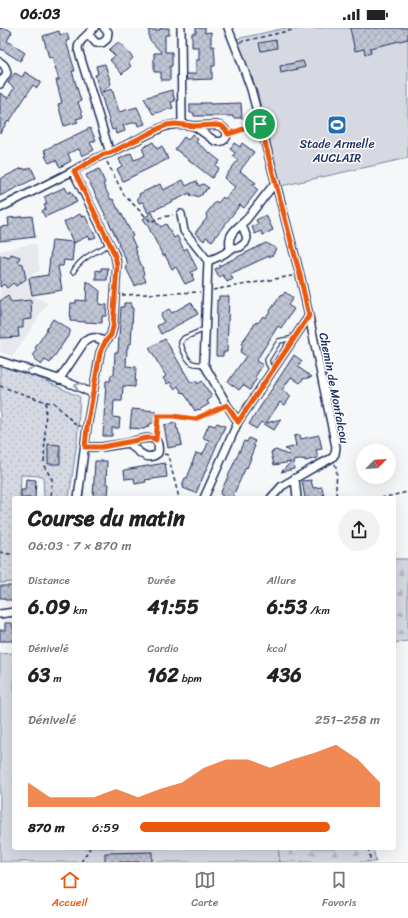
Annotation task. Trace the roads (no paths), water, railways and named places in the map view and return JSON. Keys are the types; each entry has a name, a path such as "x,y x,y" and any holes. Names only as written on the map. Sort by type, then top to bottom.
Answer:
{"street":[{"path":"94,28 80,42 78,50 107,154"},
{"path":"88,34 96,42 102,43 107,39 108,32 104,28"},
{"path":"181,28 182,124"},
{"name":"Chemin de Monfalcou","path":"228,28 251,89 300,275 336,447 335,454 332,458 295,478"},
{"path":"0,62 4,64 7,73 0,84"},
{"path":"0,208 167,125 216,125 222,126 228,134 222,141 215,142 194,126"},
{"path":"74,171 110,244 117,265 113,327 111,335 105,342 100,353 87,427 78,496"},
{"path":"230,249 231,236 237,228 242,225 276,183"},
{"path":"181,214 184,231 208,261 204,364 238,422"},
{"path":"208,261 228,252 230,249 245,244 246,234 242,225"},
{"path":"205,496 238,422 309,316"},
{"path":"59,380 85,341 97,337 105,342"},
{"path":"0,361 59,380 94,394"},
{"path":"85,447 102,447 147,438 152,438 159,444 158,453 151,457 145,456 128,442"},
{"path":"273,496 282,486 295,478 297,496"},
{"path":"0,614 12,612"}],"lane":[{"path":"73,272 83,259 110,244"},
{"path":"204,364 192,363 188,360 181,347 181,342 184,338 205,329"},
{"path":"272,371 267,360 279,341 289,339 293,340"}],"place":[{"name":"Stade Armelle AUCLAIR","path":"337,125"}]}
